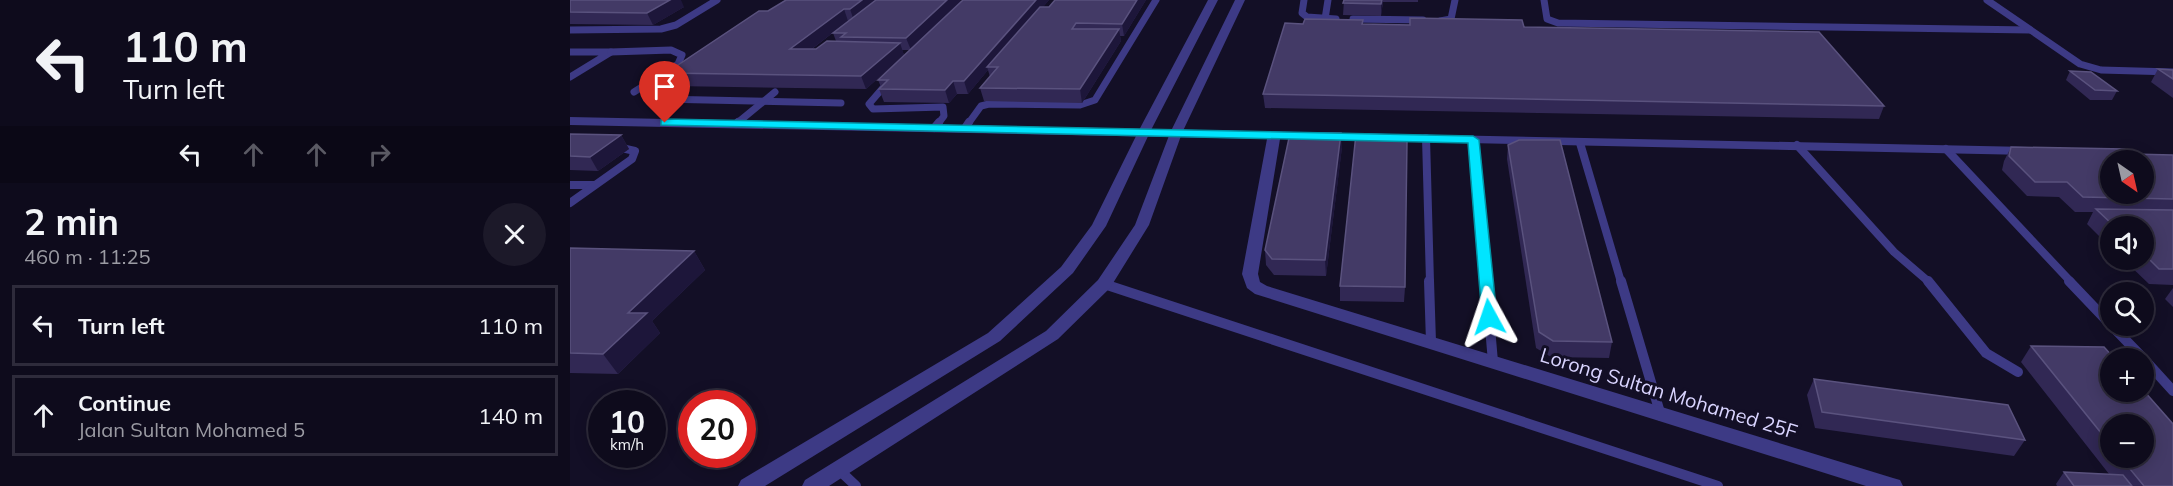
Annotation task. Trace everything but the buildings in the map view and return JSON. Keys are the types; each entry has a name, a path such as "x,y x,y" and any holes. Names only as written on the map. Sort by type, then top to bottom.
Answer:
{"street":[{"path":"748,486 994,338 1073,261 1099,225 1144,132 1213,0"},
{"path":"812,486 1052,335 1104,284 1142,225 1176,133 1240,0"},
{"path":"570,121 1580,143 1797,145 2042,152"},
{"name":"Lorong Sultan Mohamed 25F","path":"1274,136 1250,274 1253,284 1261,290 1661,416 1893,486"}],"lane":[{"path":"570,30 661,28 676,25 717,0"},
{"path":"965,128 981,106 989,104 1080,105 1095,100 1156,0"},
{"path":"1304,0 1304,15 1325,19 1448,21 1451,19 1455,0"},
{"path":"1325,19 1328,0"},
{"path":"1544,0 1547,19 1557,23 2030,30"},
{"path":"1987,0 2069,58 2091,68 2173,72"},
{"path":"570,52 671,50 682,55 678,64 634,92"},
{"path":"570,77 611,52"},
{"path":"897,73 872,97 869,104 873,109 943,107 944,116 934,128"},
{"path":"736,124 775,92"},
{"path":"660,99 841,103"},
{"path":"1426,138 1431,342"},
{"path":"1473,140 1493,362"},
{"path":"1580,143 1661,416"},
{"path":"1797,145 1894,252 1926,278 1986,353 2018,372"},
{"path":"570,203 632,159 635,154 628,148 611,147"},
{"path":"1946,149 2100,313"},
{"path":"570,186 594,185"},
{"path":"1104,284 1718,486"},
{"path":"2121,336 2133,348"},
{"path":"2154,371 2173,391"},
{"path":"838,470 856,486"}],"route":[{"path":"665,123 1473,140 1489,317"}]}
